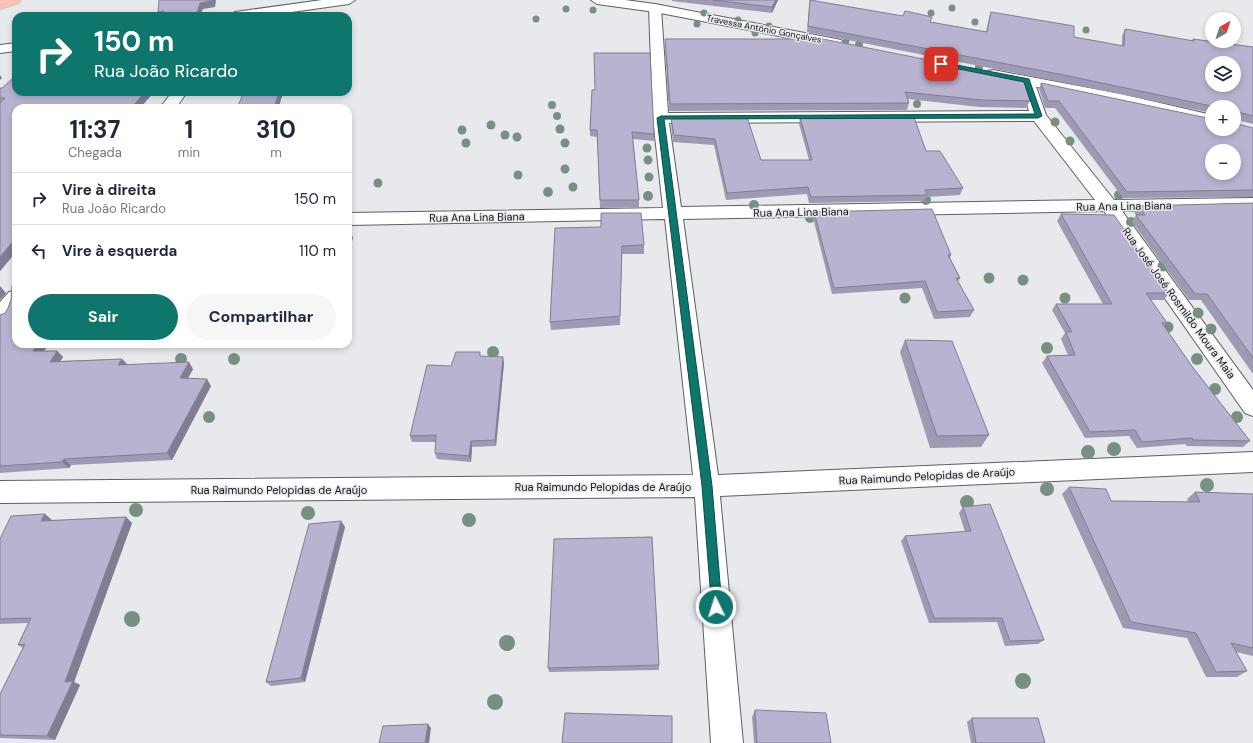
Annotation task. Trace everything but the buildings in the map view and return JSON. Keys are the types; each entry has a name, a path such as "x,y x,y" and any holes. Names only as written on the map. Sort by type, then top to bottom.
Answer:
{"highway":[{"path":"0,5 15,0"}],"street":[{"path":"265,12 349,0"},
{"name":"Travessa Antônio Gonçalves","path":"597,0 655,8 846,45"},
{"path":"655,8 661,118 707,486 727,743"},
{"path":"0,49 12,48"},
{"path":"981,72 1205,119"},
{"name":"Rua José José Rosmildo Moura Maia","path":"1027,81 1038,116 1109,206 1253,407"},
{"path":"661,118 1038,116"},
{"name":"Rua Ana Lina Biana","path":"352,219 1253,203"},
{"path":"0,316 12,302"},
{"name":"Rua Raimundo Pelopidas de Araújo","path":"0,492 707,486 1253,462"}],"route":[{"path":"716,607 707,486 661,118 1038,116 1027,81 941,64"}]}
